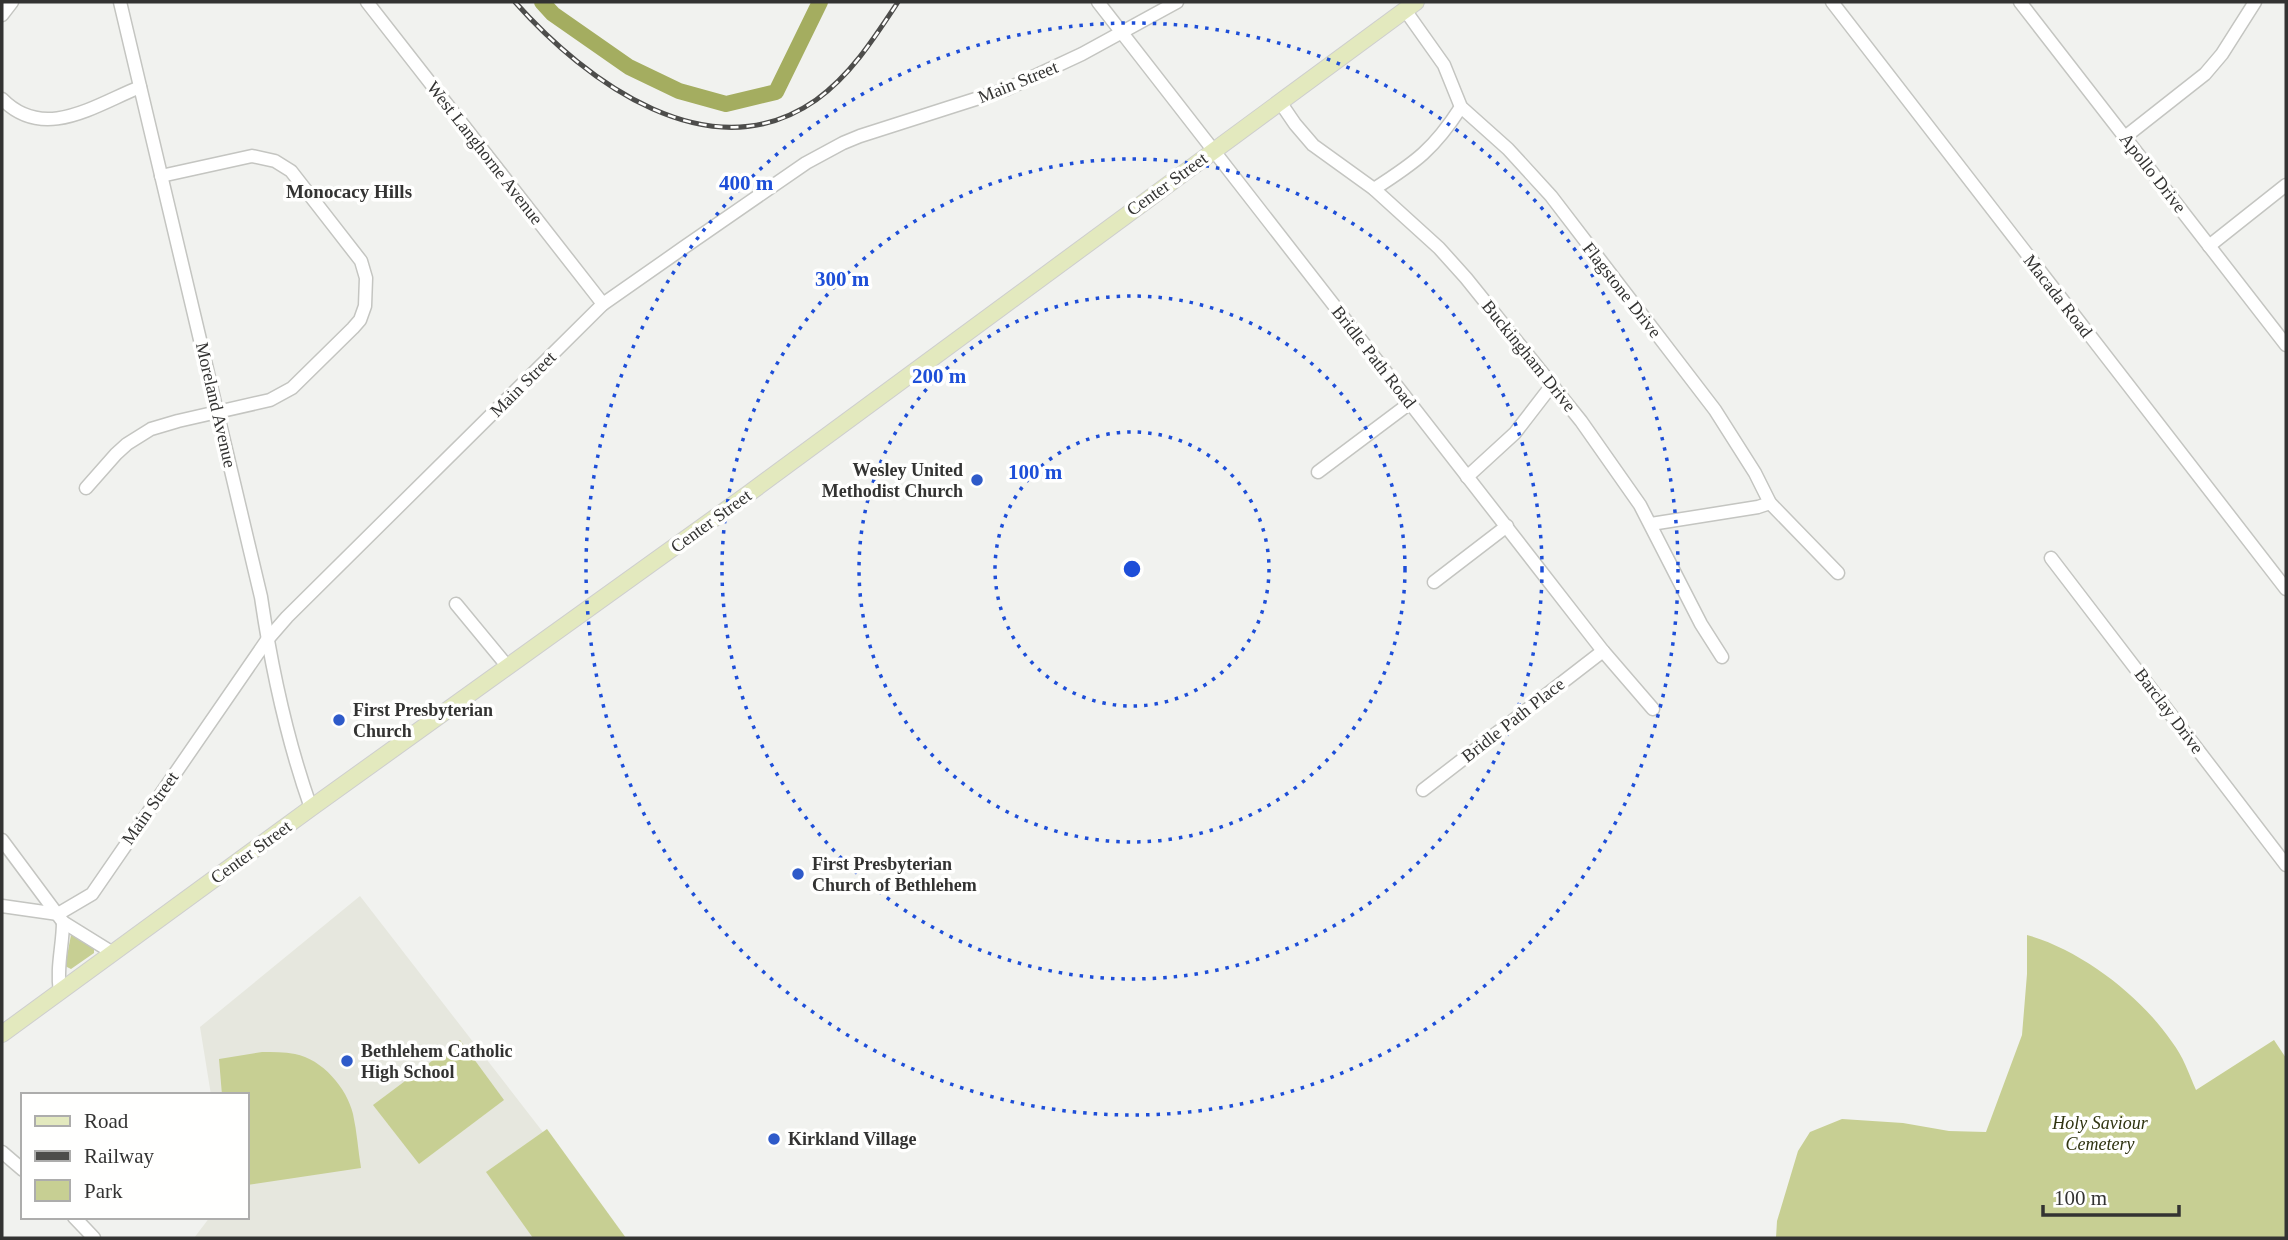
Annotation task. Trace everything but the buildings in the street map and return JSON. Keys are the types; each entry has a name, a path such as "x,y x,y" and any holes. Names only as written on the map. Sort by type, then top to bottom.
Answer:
{"main road":[{"name":"Center Street","path":"2,1034 748,494 1410,6"}],"street":[{"path":"2,15 12,2"},
{"name":"Moreland Avenue","path":"120,2 261,597 267,640 301,780 311,808"},
{"name":"West Langhorne Avenue","path":"368,2 603,304"},
{"name":"Bridle Path Road","path":"1098,2 1603,651 1653,709"},
{"name":"Main Street","path":"61,918 92,894 267,640 300,601 603,304 807,163 843,143 1007,89 1123,33 1177,2"},
{"name":"Macada Road","path":"1832,2 2286,589"},
{"name":"Apollo Drive","path":"2020,2 2286,345"},
{"path":"2125,137 2205,75 2222,54 2255,2"},
{"name":"Flagstone Drive","path":"1410,6 1444,65 1461,107 1508,149 1551,196 1714,410 1755,473 1770,503 1838,573"},
{"path":"2,99 12,108 30,117 61,119 140,87"},
{"name":"Buckingham Drive","path":"1280,102 1313,145 1374,189 1419,228 1466,278 1552,385 1631,491 1651,524 1701,624 1722,657"},
{"path":"1374,189 1432,148 1461,107"},
{"path":"86,488 116,454 151,429 270,400 300,381 360,320 365,306 366,278 361,261 290,170 275,161 252,156 161,176"},
{"path":"2208,246 2286,185"},
{"path":"1467,477 1515,433 1552,385"},
{"path":"1318,472 1410,403"},
{"path":"1651,524 1758,508 1770,503"},
{"path":"1434,582 1507,526"},
{"name":"Barclay Drive","path":"2051,558 2282,850 2286,865"},
{"path":"456,604 508,667"},
{"name":"Bridle Path Place","path":"1423,790 1603,651"},
{"path":"2,840 61,918 113,953"},
{"path":"2,906 61,918"},
{"path":"60,992 58,976 64,939 61,918"},
{"path":"2,1152 21,1168"},
{"path":"76,1219 94,1238"}],"shaded area":[{"name":"Bethlehem Catholic High School","path":"360,896 625,1238 194,1238 208,1219 248,1219 248,1093 211,1093 200,1027"}],"green space":[{"path":"71,935 91,945 94,953 71,969 65,966"},
{"name":"Holy Saviour Cemetery","path":"2027,935 2068,951 2108,976 2126,991 2176,1047 2196,1090 2274,1040 2286,1058 2286,1238 1776,1238 1777,1221 1798,1151 1810,1132 1842,1119 1903,1123 1949,1131 1986,1132 2022,1035"},
{"path":"460,1040 504,1100 419,1164 373,1105"},
{"path":"262,1052 287,1053 305,1057 324,1068 339,1085 350,1104 361,1168 248,1185 248,1093 222,1093 219,1059"},
{"path":"547,1129 626,1238 533,1238 486,1172"}],"waterway":[{"path":"542,2 553,14 629,67 679,91 726,104 776,92 820,2"}],"railway":[{"path":"515,2 577,61 613,88 652,109 693,123 734,127 776,120 816,100 851,67 898,2"}],"place":[{"name":"Wesley United Methodist Church","path":"977,480"},
{"name":"First Presbyterian Church","path":"339,720"},
{"name":"First Presbyterian Church of Bethlehem","path":"798,874"},
{"name":"Bethlehem Catholic High School","path":"347,1061"},
{"name":"Kirkland Village","path":"774,1139"}],"district":[{"name":"Monocacy Hills","path":"349,191"}]}
